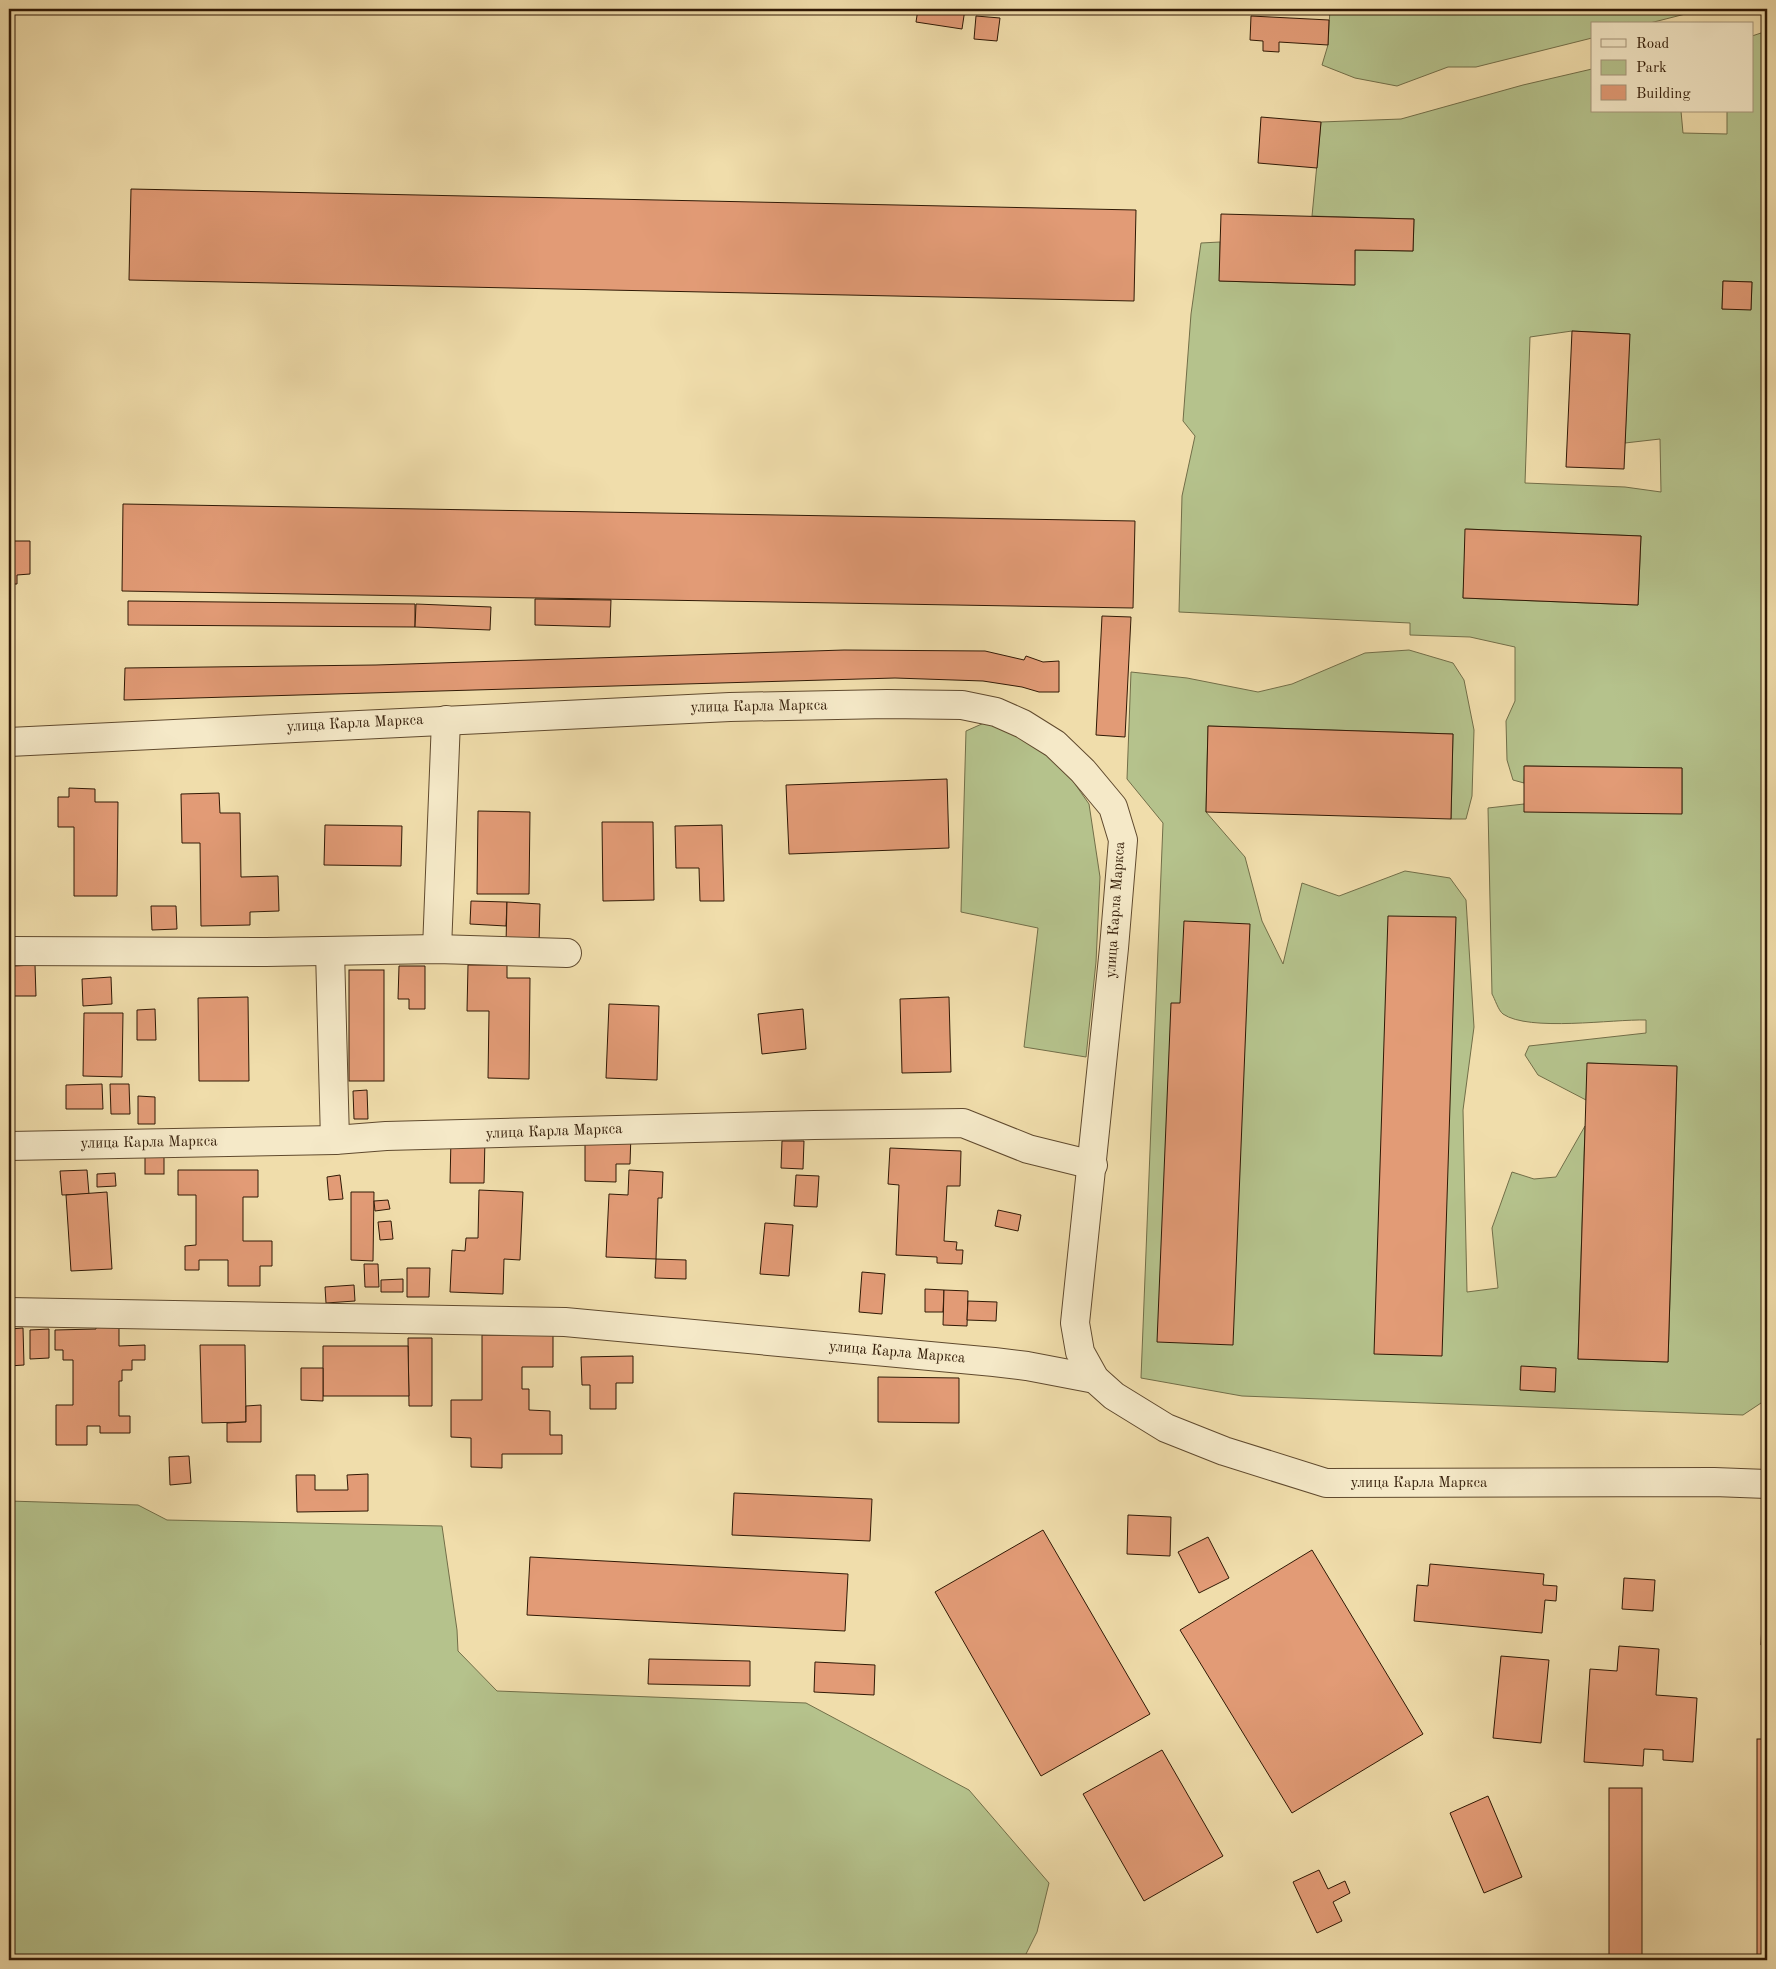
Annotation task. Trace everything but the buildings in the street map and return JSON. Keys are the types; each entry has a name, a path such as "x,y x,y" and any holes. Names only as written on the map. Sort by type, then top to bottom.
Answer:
{"street":[{"name":"улица Карла Маркса","path":"9,742 730,707 887,704 962,705 996,712 1023,724 1055,744 1083,771 1113,807 1123,840 1093,1165 1075,1323 1080,1352 1095,1379 1114,1396 1166,1428 1224,1451 1326,1483 1714,1482 1767,1484"},
{"path":"437,949 446,720"},
{"path":"9,951 437,949 566,953"},
{"path":"330,951 336,1140"},
{"name":"улица Карла Маркса","path":"9,1146 336,1140 386,1136 804,1125 962,1123 1028,1149 1093,1165"},
{"name":"улица Карла Маркса","path":"9,1312 565,1322 994,1362 1027,1366 1095,1379"}],"green space":[{"path":"1330,9 1705,9 1654,22 1591,22 1591,38 1476,67 1448,67 1397,86 1355,78 1322,65 1328,45"},
{"path":"1767,31 1767,1399 1743,1415 1242,1396 1141,1378 1163,823 1127,779 1131,672 1187,678 1258,692 1292,684 1365,653 1409,650 1453,663 1464,680 1474,730 1472,796 1466,819 1451,819 1453,734 1208,726 1206,812 1245,857 1262,921 1283,964 1302,883 1339,896 1405,871 1450,878 1466,900 1474,1027 1463,1110 1467,1292 1498,1288 1492,1228 1512,1172 1534,1179 1556,1177 1585,1126 1578,1359 1668,1362 1677,1067 1588,1063 1586,1100 1538,1075 1525,1055 1529,1046 1646,1033 1646,1020 1551,1024 1515,1019 1501,1012 1492,994 1488,808 1524,804 1682,813 1682,768 1525,766 1524,783 1513,780 1507,760 1506,721 1515,701 1515,647 1470,637 1410,635 1410,623 1179,612 1182,496 1195,436 1183,421 1191,314 1201,243 1220,242 1220,281 1354,285 1355,250 1413,251 1414,219 1312,216 1321,122 1401,119 1523,85 1591,69 1591,112 1681,112 1683,133 1727,134 1727,112 1754,112 1754,35","holes":["1723,281 1752,282 1751,309 1722,309","1572,331 1629,334 1625,443 1660,439 1661,492 1625,487 1525,483 1530,337","1466,529 1641,536 1638,605 1463,598"]},
{"path":"984,723 1016,733 1059,761 1089,804 1100,877 1096,962 1086,1057 1024,1047 1038,928 961,912 966,731"},
{"path":"9,1501 138,1505 167,1520 442,1526 457,1630 458,1651 497,1691 806,1703 969,1790 1049,1883 1037,1932 1023,1960 9,1960"}]}
